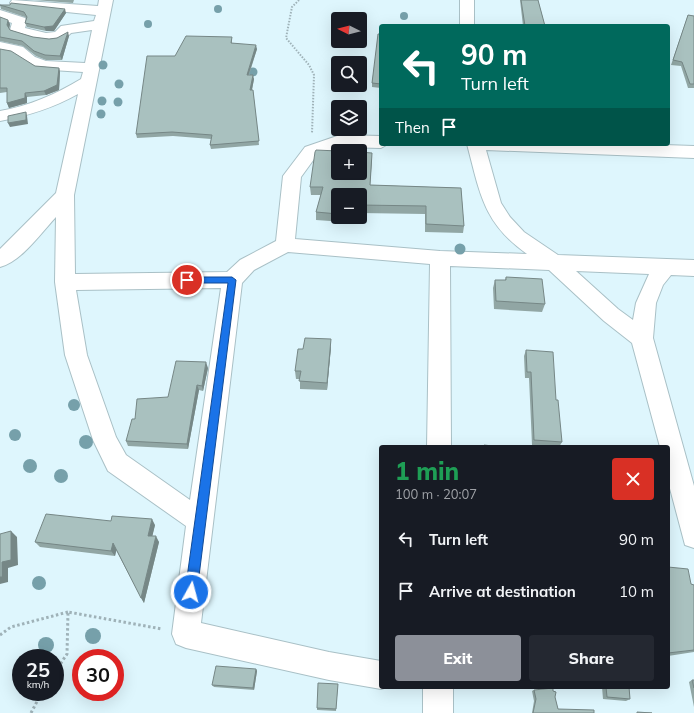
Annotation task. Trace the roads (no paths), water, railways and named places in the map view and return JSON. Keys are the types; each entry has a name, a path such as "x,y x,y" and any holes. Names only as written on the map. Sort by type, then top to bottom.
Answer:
{"street":[{"path":"467,0 467,24"},
{"path":"17,3 103,12"},
{"path":"0,14 20,20 18,30 46,38 60,36 66,29 103,12"},
{"path":"103,12 65,195 65,282 76,355 105,440 117,463 200,522"},
{"path":"0,47 18,50 30,60 43,66 90,75"},
{"path":"0,116 17,114 50,101 90,75"},
{"path":"285,245 292,176 311,151 340,141 379,142"},
{"path":"477,146 492,203 503,222 517,237 552,261 612,315 642,338"},
{"path":"536,146 694,152"},
{"path":"0,260 16,247 65,195"},
{"path":"379,675 330,666 186,634 232,280 247,265 285,245 440,258 552,261 694,268"},
{"path":"439,445 440,258"},
{"path":"665,266 654,283 646,303 642,338 664,416 694,536"},
{"path":"65,282 232,280"},
{"path":"438,689 438,713"}]}
